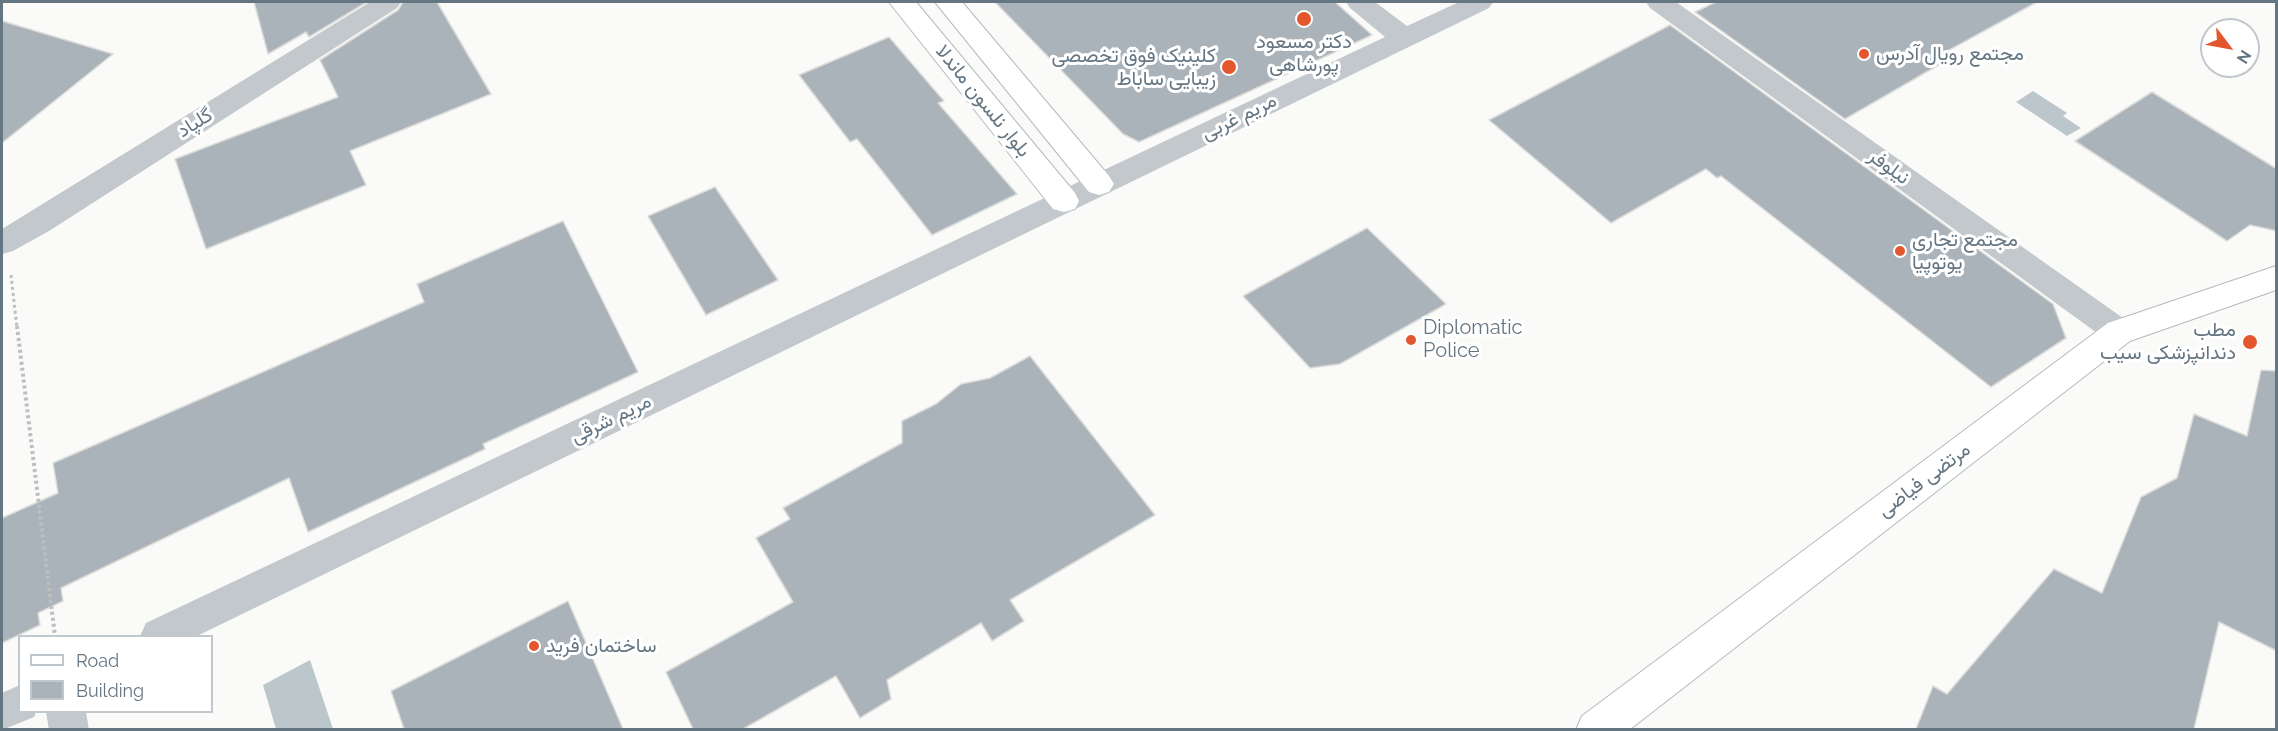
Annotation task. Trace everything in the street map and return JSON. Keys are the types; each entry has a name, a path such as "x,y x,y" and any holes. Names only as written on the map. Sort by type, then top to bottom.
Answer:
{"main road":[{"name":"بلوار نلسون ماندلا","path":"902,2 1064,201"},
{"name":"بلوار نلسون ماندلا","path":"948,2 1099,184"},
{"name":"مرتضی فیاضی","path":"1596,729 2119,332 2277,278"}],"street":[{"name":"گلپاد","path":"4,242 388,2"},
{"path":"1359,2 1404,38"},
{"name":"مریم غربی","path":"1064,201 1480,2"},
{"name":"نیلوفر","path":"1659,2 2119,332"},
{"name":"مریم شرقی","path":"161,635 1064,201"},
{"path":"2,712 18,705"},
{"path":"66,713 69,729"}],"path":[{"path":"4,242 55,635"}],"shaded area":[{"path":"2033,91 2067,113 2063,116 2081,128 2067,136 2016,102"},
{"path":"310,660 333,729 276,729 263,685"}],"building":[{"path":"254,2 367,2 309,37 306,32 268,54"},
{"path":"403,2 437,2 491,94 350,151 366,185 206,249 175,159 338,97 320,60 398,10"},
{"path":"995,2 1335,2 1372,35 1139,142 1123,134"},
{"name":"مجتمع رویال آدرس","path":"1716,2 2037,2 1942,54 1949,59 1845,119 1695,12"},
{"path":"2,21 113,54 2,143"},
{"path":"1670,25 2053,304 2066,338 1991,387 1721,176 1717,178 1706,169 1611,223 1489,120"},
{"path":"889,37 944,101 938,103 1017,194 932,235 857,139 850,142 799,75"},
{"path":"2152,92 2277,169 2277,231 2250,225 2227,241 2075,141"},
{"path":"715,187 778,280 706,315 648,216"},
{"path":"563,221 638,372 483,444 485,449 308,532 289,478 61,588 63,601 38,613 40,625 2,643 2,518 58,493 53,463 424,302 417,284"},
{"path":"1367,228 1446,304 1340,364 1310,368 1243,296"},
{"path":"1030,356 1155,515 1010,600 1024,621 992,641 981,623 887,680 891,699 860,718 836,676 743,729 693,729 666,672 793,602 756,538 790,519 783,508 902,443 902,421 936,404 961,384 990,378"},
{"path":"2261,370 2277,371 2277,651 2219,622 2194,729 1916,729 1933,686 1947,694 2054,569 2102,593 2141,497 2177,478 2194,414 2247,436"},
{"name":"ساختمان فرید","path":"568,601 623,729 404,729 391,691"}],"place":[{"name":"دکتر مسعود پورشاهی","path":"1304,19"},
{"name":"مجتمع رویال آدرس","path":"1864,54"},
{"name":"کلینیک فوق تخصصی زیبایی ساباط","path":"1229,67"},
{"name":"مجتمع تجاری یوتوپیا","path":"1900,251"},
{"name":"Diplomatic Police","path":"1411,340"},
{"name":"مطب دندانپزشکی سیب","path":"2250,342"},
{"name":"ساختمان فرید","path":"534,646"}]}
